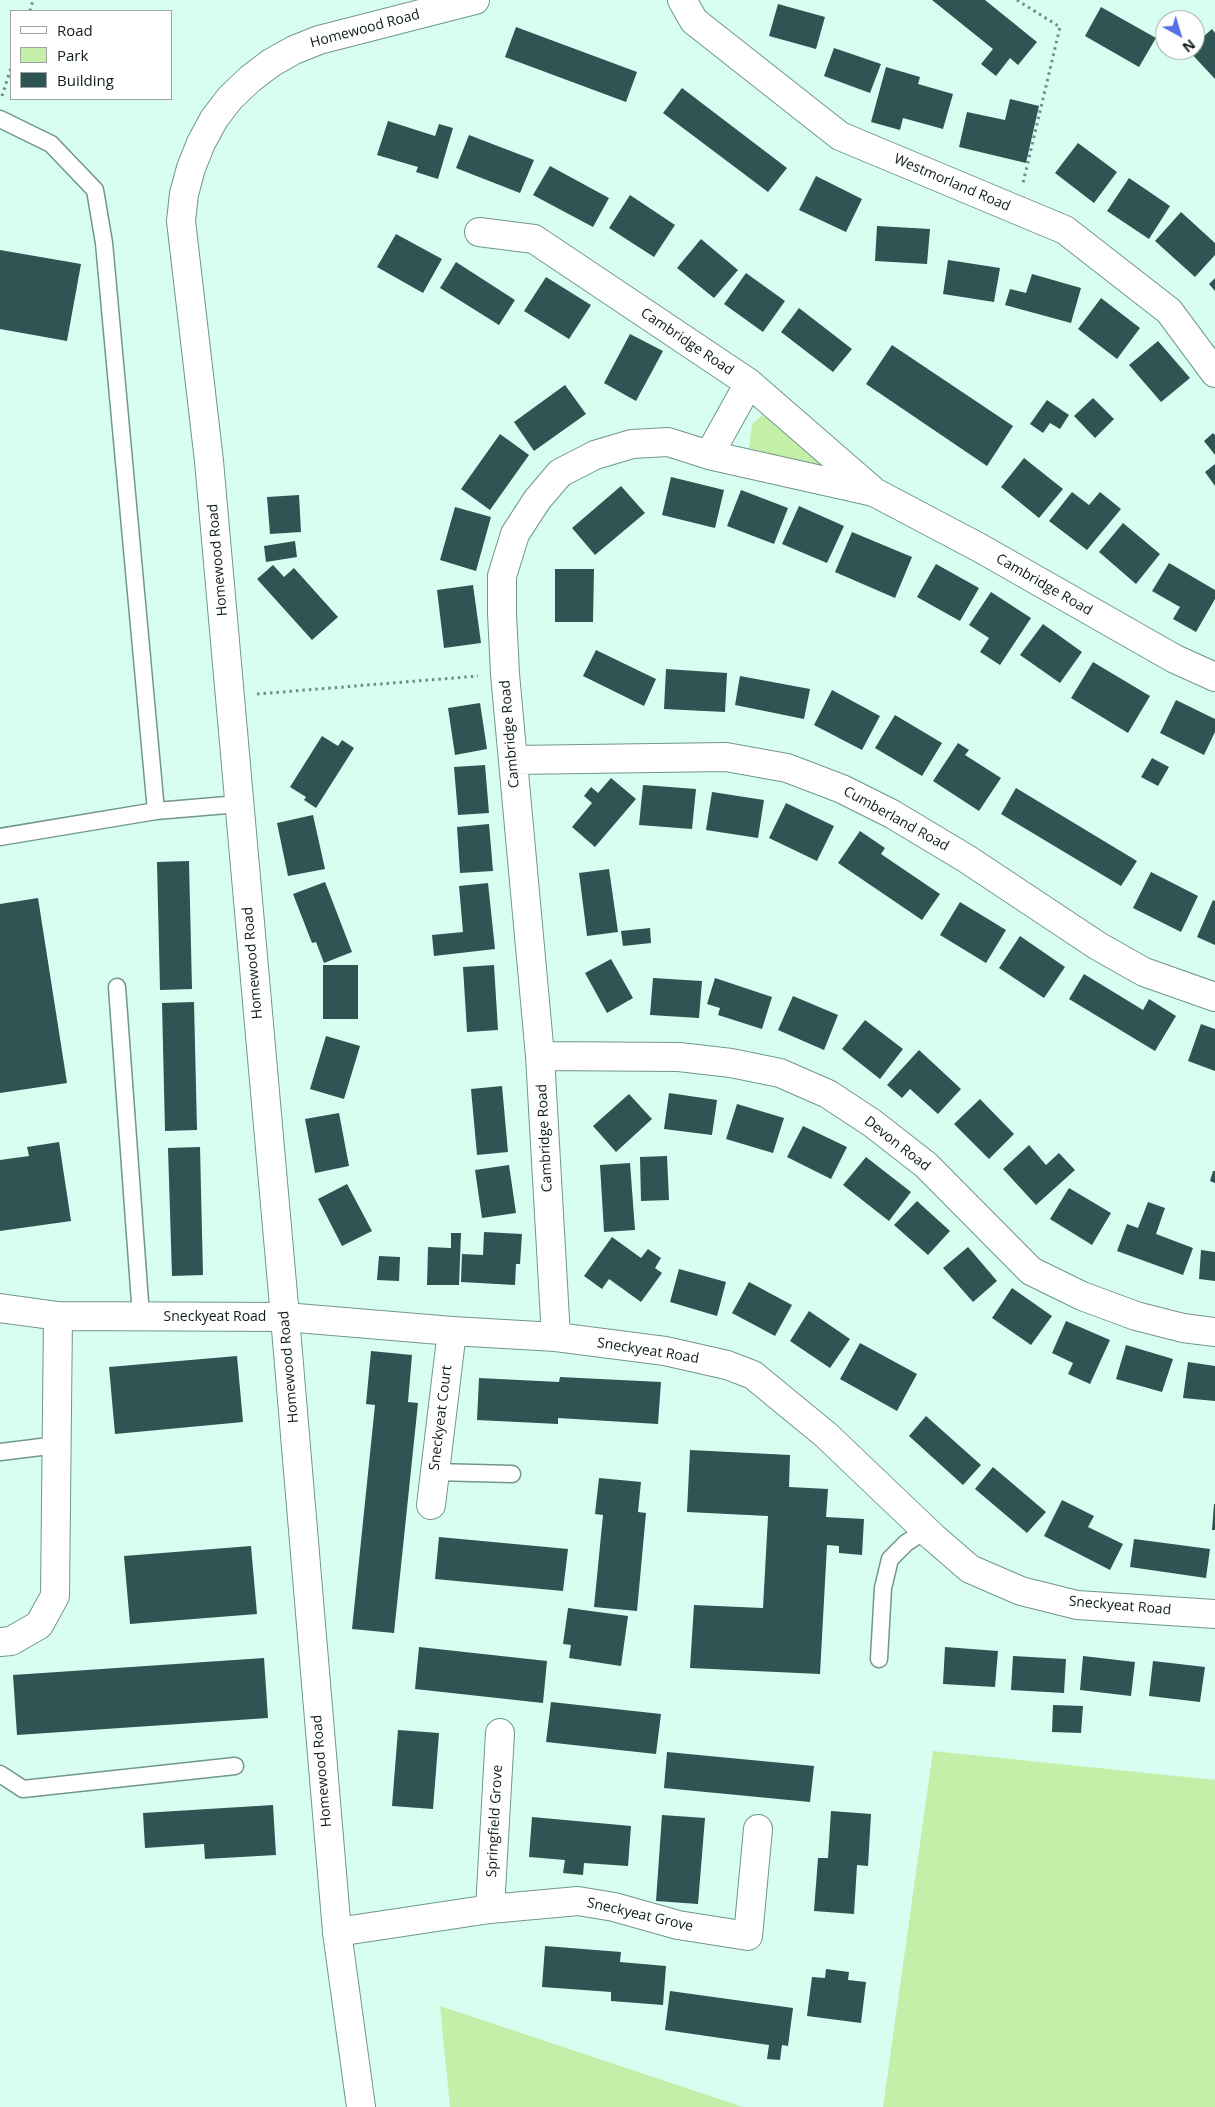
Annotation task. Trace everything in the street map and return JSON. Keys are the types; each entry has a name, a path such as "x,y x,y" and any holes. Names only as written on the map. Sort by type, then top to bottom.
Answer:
{"street":[{"name":"Homewood Road","path":"361,2107 337,1932 285,1317 209,461 181,220 184,194 191,168 201,143 214,119 230,98 271,63 294,50 319,40 475,0"},
{"name":"Westmorland Road","path":"682,0 694,21 840,136 1065,230 1168,311 1215,373"},
{"name":"Cambridge Road","path":"479,232 534,238 749,383 874,492 980,548 1175,659 1215,677"},
{"path":"709,455 749,383"},
{"name":"Cambridge Road","path":"556,1337 540,1056 505,674 502,576 515,534 537,500 560,473 595,455 632,444 668,442 709,455 874,492"},
{"name":"Cumberland Road","path":"513,760 726,757 787,768 842,789 892,814 967,859 1098,946 1144,972 1215,997"},
{"name":"Devon Road","path":"540,1056 679,1057 731,1063 780,1074 828,1094 872,1123 926,1165 1031,1271 1082,1296 1136,1316 1183,1328 1215,1332"},
{"name":"Sneckyeat Road","path":"0,1308 58,1316 285,1317 452,1331 556,1337 666,1351 727,1365 753,1375 826,1434 926,1530 970,1569 1021,1591 1077,1605 1215,1614"},
{"path":"0,1642 10,1641 39,1625 55,1596 58,1316"},
{"name":"Sneckyeat Court","path":"430,1505 452,1331"},
{"name":"Springfield Grove","path":"490,1908 500,1733"},
{"name":"Sneckyeat Grove","path":"337,1932 490,1908 578,1901 614,1906 678,1925 748,1936 758,1829"}],"lane":[{"path":"0,119 51,144 95,190 104,243 156,811"},
{"path":"0,837 156,811 238,804"},
{"path":"117,987 141,1316"},
{"path":"0,1452 57,1445"},
{"path":"434,1472 512,1474"},
{"path":"879,1659 883,1588 890,1559 906,1543 926,1530"},
{"path":"0,1774 22,1789 235,1766"}],"path":[{"path":"1016,209 1060,27 1017,0"},
{"path":"0,103 10,71"},
{"path":"230,696 505,674"}],"green space":[{"path":"765,413 833,471 749,448 752,424"},
{"path":"933,1751 1215,1780 1215,2107 883,2107"},
{"path":"440,2006 743,2107 450,2107"}],"building":[{"path":"932,0 985,0 1037,42 1018,65 1010,58 996,76 981,64 993,49"},
{"path":"778,4 825,17 816,49 769,36"},
{"path":"1101,7 1155,37 1155,40 1139,67 1085,36"},
{"path":"516,27 637,72 626,102 505,57"},
{"path":"1212,29 1215,33 1215,79 1197,60 1205,60 1205,35"},
{"path":"834,48 881,64 870,93 824,76"},
{"path":"886,67 920,77 918,84 953,94 943,129 903,118 900,130 871,122"},
{"path":"682,88 787,168 768,192 663,113"},
{"path":"1010,99 1039,106 1026,163 959,147 967,112 1005,120"},
{"path":"388,121 435,136 439,124 453,128 438,179 416,172 418,167 377,155"},
{"path":"469,135 534,160 520,193 456,168"},
{"path":"1078,143 1117,172 1094,203 1055,173"},
{"path":"550,166 609,198 593,227 533,195"},
{"path":"816,176 862,199 846,232 799,210"},
{"path":"1129,178 1170,206 1149,239 1107,211"},
{"path":"630,195 675,225 654,257 609,228"},
{"path":"1181,212 1215,243 1215,255 1195,277 1155,241"},
{"path":"877,226 930,229 927,264 875,261"},
{"path":"396,234 442,259 423,293 377,267"},
{"path":"701,239 738,270 714,298 677,268"},
{"path":"0,250 81,264 67,341 0,329"},
{"path":"948,260 1000,268 994,302 943,294"},
{"path":"456,262 515,300 499,325 440,288"},
{"path":"746,273 785,301 763,332 724,304"},
{"path":"1032,274 1081,288 1071,323 1005,305 1010,289 1026,293"},
{"path":"546,277 591,305 569,339 524,311"},
{"path":"1215,278 1215,291 1209,284"},
{"path":"1101,298 1140,328 1117,359 1078,329"},
{"path":"799,308 852,349 833,372 781,332"},
{"path":"630,334 663,351 636,401 604,383"},
{"path":"1158,341 1190,378 1161,402 1129,365"},
{"path":"892,345 1013,426 987,466 866,384"},
{"path":"565,385 586,414 534,451 514,422"},
{"path":"1093,398 1114,419 1095,438 1074,416"},
{"path":"1047,400 1069,415 1060,429 1050,423 1043,433 1030,424"},
{"path":"1213,433 1215,435 1215,455 1204,441"},
{"path":"500,434 529,455 490,510 461,489"},
{"path":"1024,458 1063,489 1039,518 1001,487"},
{"path":"1215,464 1215,486 1205,472"},
{"path":"671,477 724,490 715,528 662,515"},
{"path":"621,486 645,513 595,555 572,528"},
{"path":"741,490 788,508 774,544 727,526"},
{"path":"1072,492 1089,505 1100,492 1121,509 1087,550 1049,521"},
{"path":"299,495 301,532 270,534 267,497"},
{"path":"799,506 844,526 827,563 782,544"},
{"path":"455,507 491,517 476,571 440,560"},
{"path":"1123,523 1160,554 1136,584 1099,552"},
{"path":"852,532 912,557 895,598 835,572"},
{"path":"295,541 297,557 266,562 264,546"},
{"path":"1169,563 1215,590 1215,599 1196,632 1173,619 1180,607 1152,591"},
{"path":"936,564 979,588 960,621 917,597"},
{"path":"273,565 284,577 294,568 338,617 312,640 257,579"},
{"path":"555,569 594,569 593,622 555,622"},
{"path":"473,585 481,643 444,648 437,590"},
{"path":"991,592 1031,618 1000,665 980,652 989,638 969,625"},
{"path":"1043,624 1082,652 1060,683 1020,655"},
{"path":"596,650 656,679 644,706 583,676"},
{"path":"1093,662 1150,696 1128,733 1071,698"},
{"path":"666,669 727,673 725,712 664,709"},
{"path":"740,676 810,689 804,719 735,705"},
{"path":"832,690 880,716 862,750 814,725"},
{"path":"1176,700 1215,719 1215,732 1204,755 1160,733"},
{"path":"480,703 487,749 455,755 448,708"},
{"path":"895,715 942,743 922,776 875,748"},
{"path":"322,736 338,746 342,740 354,748 316,808 304,800 306,797 290,787"},
{"path":"958,743 969,750 965,755 1001,778 979,811 933,781"},
{"path":"1152,758 1169,767 1158,786 1141,777"},
{"path":"485,765 489,813 458,815 454,767"},
{"path":"611,778 636,799 595,847 572,827 592,803 584,796 591,787 598,793"},
{"path":"643,785 696,789 692,829 639,825"},
{"path":"1016,788 1137,861 1121,886 1001,814"},
{"path":"712,792 764,800 758,838 706,830"},
{"path":"786,803 834,826 817,861 769,838"},
{"path":"313,815 325,869 288,876 277,823"},
{"path":"489,824 493,871 460,873 457,827"},
{"path":"860,831 885,848 881,854 940,894 922,920 838,863"},
{"path":"189,861 192,989 160,990 157,862"},
{"path":"609,869 618,932 587,936 579,873"},
{"path":"1151,872 1198,896 1181,932 1133,908"},
{"path":"325,882 352,952 324,963 316,942 312,943 293,894"},
{"path":"488,883 495,949 434,956 432,935 463,932 459,886"},
{"path":"38,898 67,1083 0,1093 0,904"},
{"path":"1213,900 1215,901 1215,945 1197,937"},
{"path":"960,902 1006,930 986,963 940,935"},
{"path":"650,928 651,943 623,946 621,931"},
{"path":"1020,936 1065,967 1044,998 999,968"},
{"path":"611,959 633,998 607,1013 585,973"},
{"path":"323,965 358,965 358,1019 323,1019"},
{"path":"494,965 498,1030 467,1032 463,967"},
{"path":"1084,974 1143,1010 1149,999 1176,1016 1155,1051 1069,999"},
{"path":"653,978 702,981 699,1018 650,1015"},
{"path":"715,978 772,997 762,1029 718,1015 720,1008 707,1004"},
{"path":"793,996 838,1015 824,1050 778,1030"},
{"path":"194,1002 197,1130 165,1131 162,1003"},
{"path":"865,1020 903,1049 880,1079 842,1049"},
{"path":"1201,1024 1215,1029 1215,1071 1188,1061"},
{"path":"326,1036 360,1046 344,1099 310,1089"},
{"path":"919,1050 961,1089 938,1114 910,1089 902,1098 887,1085"},
{"path":"502,1086 508,1152 477,1155 471,1089"},
{"path":"669,1093 717,1100 712,1135 664,1129"},
{"path":"629,1094 652,1119 616,1152 593,1126"},
{"path":"980,1099 1014,1134 989,1159 954,1124"},
{"path":"737,1104 784,1118 773,1153 726,1139"},
{"path":"339,1113 349,1166 315,1173 305,1119"},
{"path":"803,1126 847,1147 831,1179 787,1157"},
{"path":"59,1142 71,1221 0,1231 0,1160 29,1156 27,1147"},
{"path":"1029,1145 1046,1165 1059,1153 1075,1170 1036,1205 1003,1169"},
{"path":"200,1147 203,1275 172,1276 168,1148"},
{"path":"667,1156 669,1200 641,1201 640,1157"},
{"path":"866,1157 911,1192 889,1221 843,1185"},
{"path":"630,1163 635,1230 604,1232 600,1165"},
{"path":"509,1165 516,1213 482,1218 475,1170"},
{"path":"1213,1171 1215,1171 1215,1183 1210,1181"},
{"path":"347,1184 372,1231 342,1246 318,1199"},
{"path":"1069,1188 1111,1213 1092,1245 1050,1219"},
{"path":"917,1201 950,1231 928,1255 894,1225"},
{"path":"1148,1202 1165,1208 1156,1234 1193,1248 1183,1275 1117,1251 1127,1224 1138,1228"},
{"path":"484,1232 522,1234 520,1264 516,1264 515,1285 461,1282 462,1254 483,1255"},
{"path":"451,1233 461,1233 459,1285 427,1285 428,1247 451,1248"},
{"path":"612,1237 641,1258 648,1249 661,1258 655,1268 662,1273 641,1302 609,1279 602,1289 584,1276"},
{"path":"968,1247 997,1281 973,1302 943,1268"},
{"path":"1201,1250 1215,1252 1215,1281 1199,1279"},
{"path":"379,1256 400,1257 399,1281 377,1280"},
{"path":"679,1269 726,1282 717,1316 670,1302"},
{"path":"749,1282 792,1305 775,1336 732,1313"},
{"path":"1012,1288 1052,1316 1031,1345 992,1318"},
{"path":"809,1311 850,1339 830,1368 790,1341"},
{"path":"1066,1321 1110,1340 1090,1384 1068,1374 1073,1363 1052,1353"},
{"path":"860,1343 917,1374 897,1411 840,1379"},
{"path":"1126,1345 1173,1359 1162,1392 1116,1379"},
{"path":"371,1351 412,1355 408,1402 418,1403 394,1633 352,1629 375,1405 366,1404"},
{"path":"237,1356 243,1422 115,1434 109,1367"},
{"path":"1188,1362 1215,1366 1215,1401 1183,1398"},
{"path":"560,1377 661,1382 658,1424 558,1418 558,1424 477,1420 479,1378 559,1382"},
{"path":"926,1416 981,1465 963,1485 909,1436"},
{"path":"690,1450 790,1455 789,1487 828,1489 826,1517 864,1519 862,1555 839,1553 839,1546 827,1545 820,1674 690,1668 694,1605 763,1608 768,1516 687,1512"},
{"path":"993,1467 1046,1512 1027,1533 975,1489"},
{"path":"599,1478 641,1482 638,1512 646,1513 637,1611 594,1607 603,1515 595,1514"},
{"path":"1062,1500 1094,1516 1088,1527 1123,1544 1110,1570 1044,1536"},
{"path":"1214,1504 1215,1530 1212,1530"},
{"path":"439,1537 568,1549 563,1591 435,1579"},
{"path":"1134,1539 1210,1549 1206,1578 1130,1567"},
{"path":"251,1546 257,1614 130,1624 124,1556"},
{"path":"568,1608 628,1616 621,1666 569,1658 571,1645 563,1644"},
{"path":"419,1647 547,1661 543,1703 415,1689"},
{"path":"945,1647 998,1651 995,1687 943,1684"},
{"path":"1013,1656 1066,1659 1064,1693 1011,1690"},
{"path":"1083,1656 1135,1662 1131,1696 1080,1690"},
{"path":"264,1658 268,1718 17,1735 13,1675"},
{"path":"1153,1661 1205,1667 1200,1702 1149,1696"},
{"path":"551,1702 661,1714 656,1754 546,1742"},
{"path":"1053,1705 1083,1706 1081,1733 1052,1732"},
{"path":"398,1730 439,1733 433,1809 392,1806"},
{"path":"667,1752 814,1766 810,1802 664,1788"},
{"path":"273,1805 276,1855 205,1859 204,1844 145,1848 143,1813"},
{"path":"831,1811 871,1814 868,1866 857,1865 854,1914 814,1911 818,1858 828,1858"},
{"path":"662,1815 705,1818 698,1904 656,1901"},
{"path":"532,1817 631,1826 628,1866 584,1863 583,1875 563,1873 565,1860 529,1857"},
{"path":"545,1946 621,1952 620,1962 666,1966 663,2005 611,2001 611,1992 542,1987"},
{"path":"826,1969 849,1972 848,1980 866,1982 861,2023 807,2016 812,1977 825,1978"},
{"path":"670,1991 793,2008 788,2046 782,2045 780,2060 767,2059 769,2045 665,2030"}]}
